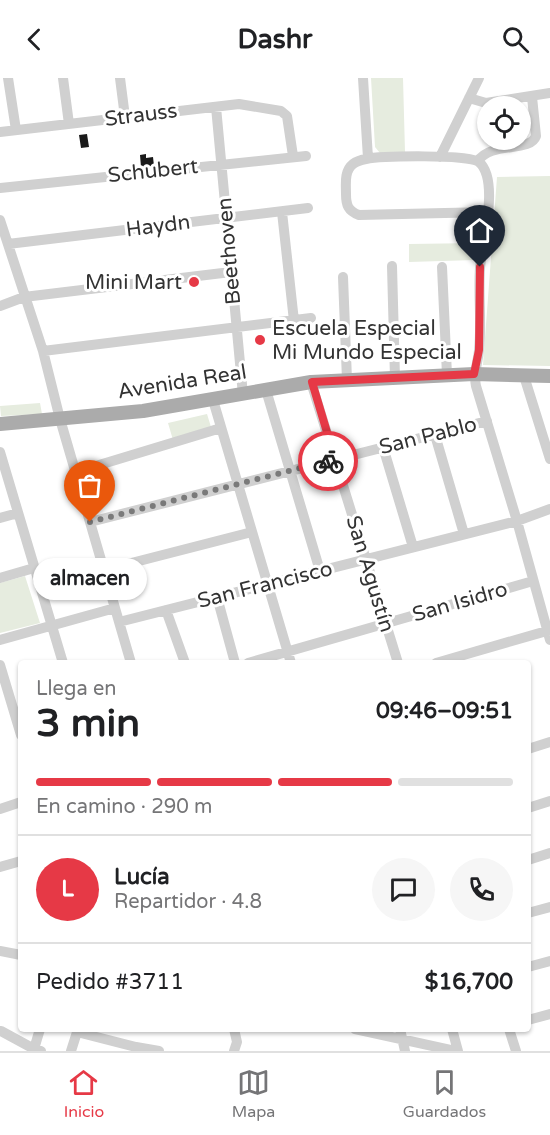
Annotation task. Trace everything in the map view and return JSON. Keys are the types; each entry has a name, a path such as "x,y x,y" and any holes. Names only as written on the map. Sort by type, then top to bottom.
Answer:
{"main road":[{"name":"Avenida Real","path":"0,424 143,411 312,382 474,374 550,376"}],"street":[{"path":"8,78 16,130"},
{"path":"63,78 69,124"},
{"path":"120,78 125,117"},
{"path":"363,78 368,158"},
{"path":"440,157 479,78"},
{"path":"469,98 486,103 550,93"},
{"path":"478,161 484,153 490,150 533,142 537,136 532,96"},
{"name":"Strauss","path":"0,132 239,104 281,111 287,116 293,156"},
{"name":"Beethoven","path":"216,107 243,395"},
{"name":"Schubert","path":"0,188 306,156"},
{"path":"448,660 549,634 474,374 479,350 480,267 488,212 489,196 486,177 478,161 472,158 440,157 368,158 350,167 346,178 346,204 356,214 488,212"},
{"name":"Haydn","path":"8,244 308,208"},
{"path":"282,212 294,321"},
{"path":"0,220 43,351 60,419 130,660"},
{"path":"392,266 395,378"},
{"path":"442,267 447,375"},
{"path":"0,306 24,297 231,272"},
{"path":"343,277 346,380"},
{"path":"43,351 310,318"},
{"path":"524,376 550,459"},
{"name":"San Agustín","path":"312,382 397,660"},
{"path":"266,390 320,571"},
{"path":"213,400 290,660"},
{"name":"San Pablo","path":"90,522 487,421"},
{"path":"76,472 221,428"},
{"path":"435,435 464,534"},
{"path":"383,447 413,547"},
{"path":"0,452 62,660"},
{"name":"San Francisco","path":"119,622 517,521 550,509"},
{"path":"0,518 18,513"},
{"path":"104,570 252,532"},
{"path":"0,578 34,568"},
{"name":"San Isidro","path":"259,660 533,581"},
{"path":"217,597 234,660"},
{"path":"0,640 115,608"},
{"path":"166,610 184,660"},
{"path":"0,665 18,725"},
{"path":"531,748 550,742"},
{"path":"531,807 550,801"},
{"path":"0,809 18,803"},
{"path":"531,859 550,853"},
{"path":"0,867 18,862"},
{"path":"531,912 550,907"},
{"path":"0,951 18,954"},
{"path":"531,966 550,961"},
{"path":"531,1019 548,1016"},
{"path":"1,1031 37,1050 40,1032"},
{"path":"71,1051 77,1032"},
{"path":"80,1032 135,1049 159,1051"},
{"path":"234,1051 237,1042 235,1032"},
{"path":"368,1032 456,1051 453,1032"},
{"path":"510,1032 516,1051"}],"shaded area":[{"path":"371,78 403,78 405,152 380,153 375,147"},
{"path":"550,176 550,366 483,365 497,177"},
{"path":"478,243 475,260 409,262 409,244"},
{"path":"40,403 42,414 1,416 0,406"},
{"path":"207,414 211,427 173,440 168,423"},
{"path":"25,576 40,623 0,633 0,583"}],"building":[{"path":"87,134 89,147 81,148 79,135"},
{"path":"146,154 146,158 153,157 154,166 141,167 140,155"}],"way so far":[{"path":"90,522 328,461"}],"place":[{"name":"Mini Mart","path":"194,282"},
{"name":"Escuela Especial Mi Mundo Especial","path":"260,340"},
{"name":"almacen","path":"90,522"}],"route":[{"path":"328,461 335,459 312,382 474,374 479,350 480,267"}]}
